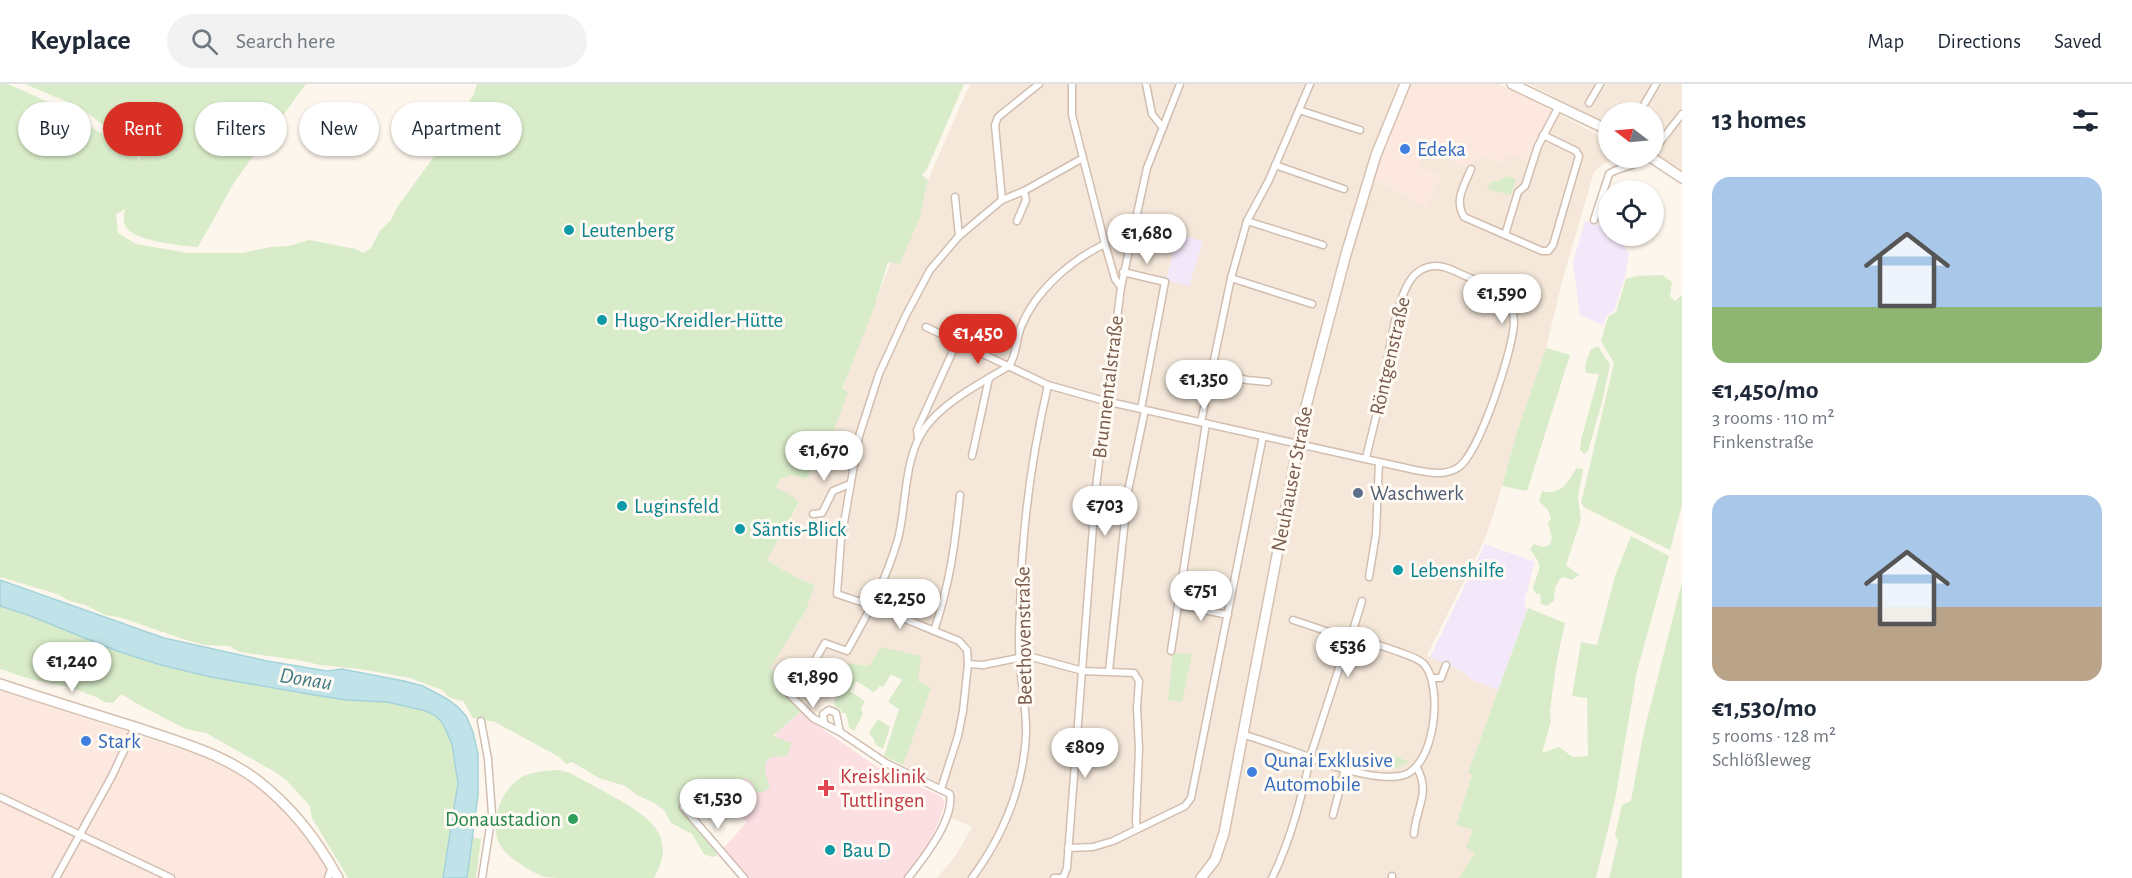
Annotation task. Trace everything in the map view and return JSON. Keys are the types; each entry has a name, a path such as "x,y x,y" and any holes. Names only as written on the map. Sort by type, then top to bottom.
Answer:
{"street":[{"path":"1002,200 995,125 998,117 1039,84"},
{"path":"1072,84 1072,115 1105,244 1115,279 1120,287"},
{"path":"1146,84 1152,114 1162,128"},
{"name":"Brunnentalstraße","path":"1063,878 1067,868 1096,487 1120,287 1147,168 1180,84"},
{"path":"1170,651 1179,605 1212,372 1231,278 1247,221 1275,165 1310,84"},
{"name":"Neuhauser Straße","path":"1201,878 1215,860 1221,844 1298,443 1331,310 1376,155 1405,84"},
{"path":"1512,84 1598,125"},
{"path":"1589,103 1600,84"},
{"path":"1646,102 1656,84"},
{"path":"1505,236 1518,192 1525,186 1538,146 1559,106"},
{"path":"1299,110 1360,130"},
{"path":"1664,137 1682,114"},
{"path":"1471,169 1459,196 1459,209 1464,217 1542,251 1548,251 1553,245 1579,156 1576,151 1543,135"},
{"path":"941,789 958,736 963,711 968,664 967,650 959,641 934,630 837,594 841,540 859,436 879,374 930,270 959,236 1002,200 1024,191 1083,158"},
{"path":"1275,165 1344,189"},
{"path":"1664,166 1682,178"},
{"path":"1594,220 1608,174 1621,168"},
{"path":"1017,221 1026,200 1024,191"},
{"path":"955,197 959,236"},
{"path":"1247,221 1323,246"},
{"path":"809,671 825,642 847,651 873,606 898,538 908,479 918,438 925,427 937,415 1009,366 1013,361 1019,332 1034,300 1087,252 1105,244"},
{"name":"Röntgenstraße","path":"926,327 1048,385 1105,401 1378,462 1442,473 1454,470 1465,461 1494,399 1505,364 1514,321 1510,305 1502,295 1442,266 1420,271 1410,281 1397,315 1366,459"},
{"path":"1109,671 1128,491 1166,282 1123,272"},
{"path":"1231,278 1312,304"},
{"path":"918,438 917,430 969,318"},
{"path":"1212,372 1268,382"},
{"path":"972,456 989,378"},
{"name":"Beethovenstraße","path":"972,878 989,855 1010,811 1021,770 1026,733 1019,660 1022,562 1033,457 1048,385"},
{"path":"1068,848 1094,847 1123,837 1187,805 1191,798 1263,436"},
{"path":"1369,577 1376,534 1378,462"},
{"path":"813,514 822,513 832,490 850,484"},
{"path":"934,630 947,593 955,552 960,495"},
{"path":"1350,647 1350,639 1362,601"},
{"path":"1179,605 1228,615"},
{"path":"1293,620 1350,639"},
{"path":"1272,878 1290,836 1310,758 1341,662 1350,647 1366,642 1422,662 1432,678 1435,696"},
{"path":"968,664 983,665 1019,660 1028,656 1083,670 1134,673 1139,681 1137,828"},
{"path":"1242,734 1345,769 1392,777 1404,775 1417,768 1428,742 1435,696 1446,665"},
{"path":"1432,678 1441,678"},
{"path":"0,684 135,727 207,753 254,778 292,813 324,852 338,878"},
{"path":"781,686 813,718 824,722 886,763 950,794 945,820 936,839 908,878"},
{"path":"824,722 823,714 826,711 836,713 840,732"},
{"path":"481,721 488,759 492,814 482,878"},
{"path":"56,878 112,776 135,727"},
{"path":"1414,834 1415,818 1424,785 1417,768"},
{"path":"1333,815 1345,769"},
{"path":"0,797 171,878"},
{"path":"683,807 744,878"},
{"path":"328,878 332,866"},
{"path":"1054,878 1063,878"}],"shaded area":[{"path":"970,84 1398,84 1365,173 1426,207 1440,177 1418,166 1425,149 1471,169 1478,154 1503,163 1507,154 1538,144 1553,111 1598,135 1598,168 1594,172 1563,278 1546,348 1517,432 1494,513 1484,541 1427,655 1462,671 1472,680 1498,690 1468,773 1472,774 1456,825 1473,830 1476,853 1459,878 937,878 956,855 972,827 948,816 956,792 903,765 931,688 918,681 869,666 847,663 842,669 839,688 814,715 770,668 805,612 815,585 797,578 767,560 799,503 776,489 780,479 791,475 807,479 848,392 842,390 891,262 920,217 928,180"},
{"path":"1411,84 1499,84 1553,111 1538,144 1533,162 1507,154 1504,163 1479,154 1472,169 1425,150 1418,166 1440,176 1426,207 1373,177 1394,119"},
{"path":"1529,84 1682,84 1682,174 1664,160 1664,102 1598,102 1598,119"},
{"path":"1585,221 1598,225 1598,246 1624,246 1629,253 1625,277 1614,311 1607,315 1603,325 1580,315 1573,263"},
{"path":"1178,234 1203,241 1189,286 1166,280"},
{"path":"1485,544 1535,562 1524,602 1527,611 1498,690 1472,680 1462,671 1430,657"},
{"path":"0,690 198,755 238,773 277,799 305,830 335,878 0,878"},
{"name":"Kreisklinik Tuttlingen","path":"802,710 814,723 874,765 939,795 945,801 940,819 927,847 905,878 746,878 723,849 747,822 720,799 777,733"}],"green space":[{"path":"0,84 8,84 48,102 18,102 18,156 91,156 91,126 103,134 103,156 137,156 140,161 140,156 183,156 183,102 103,102 103,125 91,116 91,102 67,102 25,84 306,84 287,110 287,102 195,102 195,156 253,156 235,181 198,247 159,242 131,232 124,220 125,209 116,214 118,233 136,244 188,253 243,253 270,247 289,246 309,240 356,249 363,253 371,248 380,231 391,220 398,206 434,156 522,156 522,102 469,102 477,84 964,84 927,169 922,175 928,180 920,217 900,264 888,262 874,308 842,389 848,392 824,458 815,460 807,479 791,475 780,479 776,488 799,502 767,560 797,578 815,585 805,612 770,668 784,683 779,687 802,710 773,736 792,743 787,756 771,757 765,763 770,787 762,793 755,791 753,783 745,778 729,788 719,788 709,793 691,788 685,793 680,809 715,849 717,856 704,854 692,834 671,823 664,810 654,803 625,786 599,778 572,762 566,764 559,757 495,722 473,718 463,701 450,698 442,690 410,678 240,652 229,646 205,645 119,617 105,615 57,594 0,577"},
{"path":"1509,176 1516,179 1511,195 1487,189 1492,181 1496,182"},
{"path":"1662,275 1672,282 1670,296 1675,301 1682,295 1682,505 1670,550 1584,507 1581,503 1614,363 1601,341 1608,317 1616,312 1626,279"},
{"path":"1598,346 1610,365 1588,451 1584,454 1580,449 1581,440 1599,374 1586,373 1585,365 1591,349"},
{"path":"1546,348 1570,355 1527,491 1502,486 1517,432"},
{"path":"1576,468 1583,469 1578,498 1581,519 1566,565 1579,575 1572,580 1564,577 1560,579 1555,588 1554,601 1547,606 1541,604 1540,594 1536,594 1533,588 1539,564 1530,549 1534,544 1542,547 1550,545 1552,537 1548,523 1551,519 1548,510 1539,501 1542,491 1554,492 1563,487"},
{"path":"1631,536 1669,556 1637,671 1615,800 1596,878 1459,878 1475,853 1466,847 1473,830 1456,825 1472,775 1468,773 1528,608 1565,623 1556,665 1550,711 1551,721 1542,753 1559,747 1573,757 1588,756 1587,698 1572,696 1581,642 1597,645 1615,576"},
{"path":"1682,582 1682,878 1609,878 1618,841 1615,835 1622,805 1631,801 1644,731"},
{"path":"0,606 52,624 119,652 170,667 302,693 405,704 432,715 441,723 456,759 456,799 443,878 348,878 312,818 310,806 286,780 275,772 206,733 186,729 121,694 113,703 104,702 69,687 30,679 0,669"},
{"path":"881,647 921,656 918,681 931,688 903,765 884,756 899,709 888,702 902,680 891,674 883,687 880,686 874,692 856,681 850,691 865,701 861,709 863,714 854,731 849,727 846,713 842,713 835,707 834,701 844,686 847,663 869,666"},
{"path":"1173,653 1192,654 1182,702 1168,700"},
{"path":"878,719 890,727 883,749 875,744 869,733"},
{"path":"1391,754 1409,762 1394,769 1380,766"},
{"name":"Donaustadion","path":"560,770 616,798 639,813 656,829 663,850 661,863 654,878 544,877 521,865 502,848 498,840 496,822 504,795 516,781 526,775"},
{"path":"472,837 481,839 476,878 467,878"}],"water":[{"name":"Donau","path":"0,580 164,638 267,661 327,671 342,669 404,681 423,686 447,699 466,716 473,732 478,754 478,795 467,878 443,878 458,783 452,744 443,724 436,716 426,711 387,702 347,700 314,695 211,677 161,665 117,651 0,606"}],"place":[{"name":"Edeka","path":"1405,149"},
{"name":"Leutenberg","path":"569,230"},
{"name":"Hugo-Kreidler-Hütte","path":"602,320"},
{"name":"Waschwerk","path":"1358,493"},
{"name":"Luginsfeld","path":"622,506"},
{"name":"Säntis-Blick","path":"740,529"},
{"name":"Lebenshilfe","path":"1398,570"},
{"name":"Stark","path":"86,741"},
{"name":"Qunai Exklusive Automobile","path":"1252,772"},
{"name":"Kreisklinik Tuttlingen","path":"826,788"},
{"name":"Donaustadion","path":"573,819"},
{"name":"Bau D","path":"830,850"}]}
